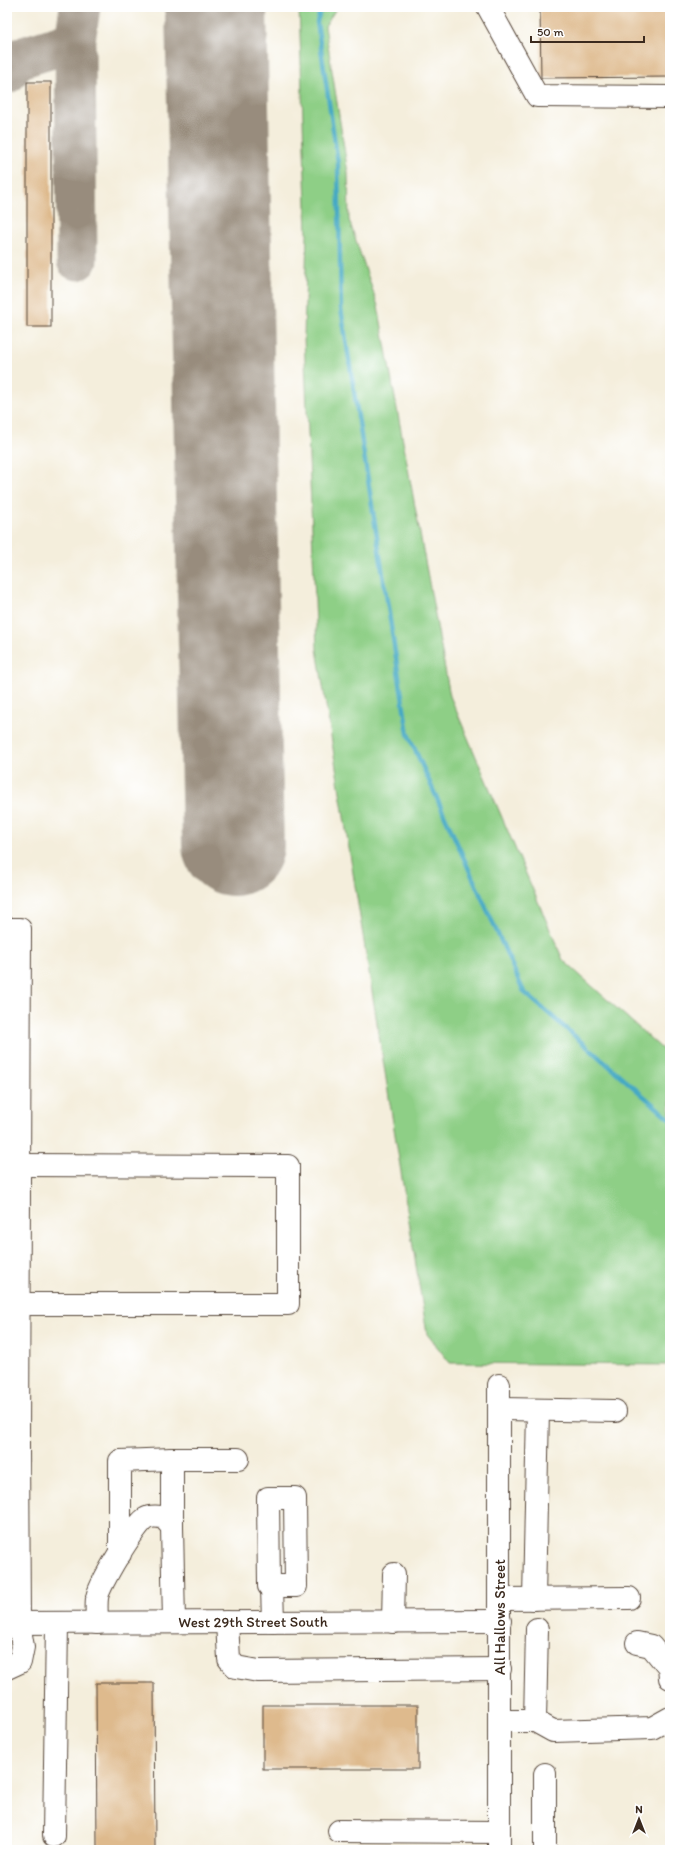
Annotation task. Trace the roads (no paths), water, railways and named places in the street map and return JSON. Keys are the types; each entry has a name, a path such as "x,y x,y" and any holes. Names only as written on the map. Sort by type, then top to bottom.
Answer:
{"street":[{"path":"488,7 537,96 670,97"},
{"path":"7,929 20,929 19,1165 13,1304 12,1444 13,1623 23,1647 20,1662 7,1668"},
{"path":"13,1304 288,1304 288,1166 19,1165"},
{"name":"All Hallows Street","path":"499,1385 499,1841"},
{"path":"499,1409 616,1411"},
{"path":"534,1599 538,1410"},
{"path":"172,1459 174,1622"},
{"path":"120,1554 120,1461 238,1459"},
{"path":"97,1623 97,1597 106,1576 138,1526 145,1519 152,1516 163,1517 172,1527"},
{"path":"393,1622 394,1574"},
{"path":"272,1586 273,1622"},
{"path":"500,1599 629,1598"},
{"path":"227,1622 229,1659 236,1667 258,1671 500,1669"},
{"name":"West 29th Street South","path":"13,1623 500,1622"},
{"path":"54,1836 57,1623"},
{"path":"536,1721 537,1629"},
{"path":"637,1643 651,1646 669,1668 670,1678"},
{"path":"499,1721 536,1721 553,1731 652,1728 670,1718"},
{"path":"545,1774 545,1850"},
{"path":"339,1831 499,1841"}],"waterway":[{"path":"321,7 317,22 338,163 341,308 408,734 524,992 670,1119"}]}
